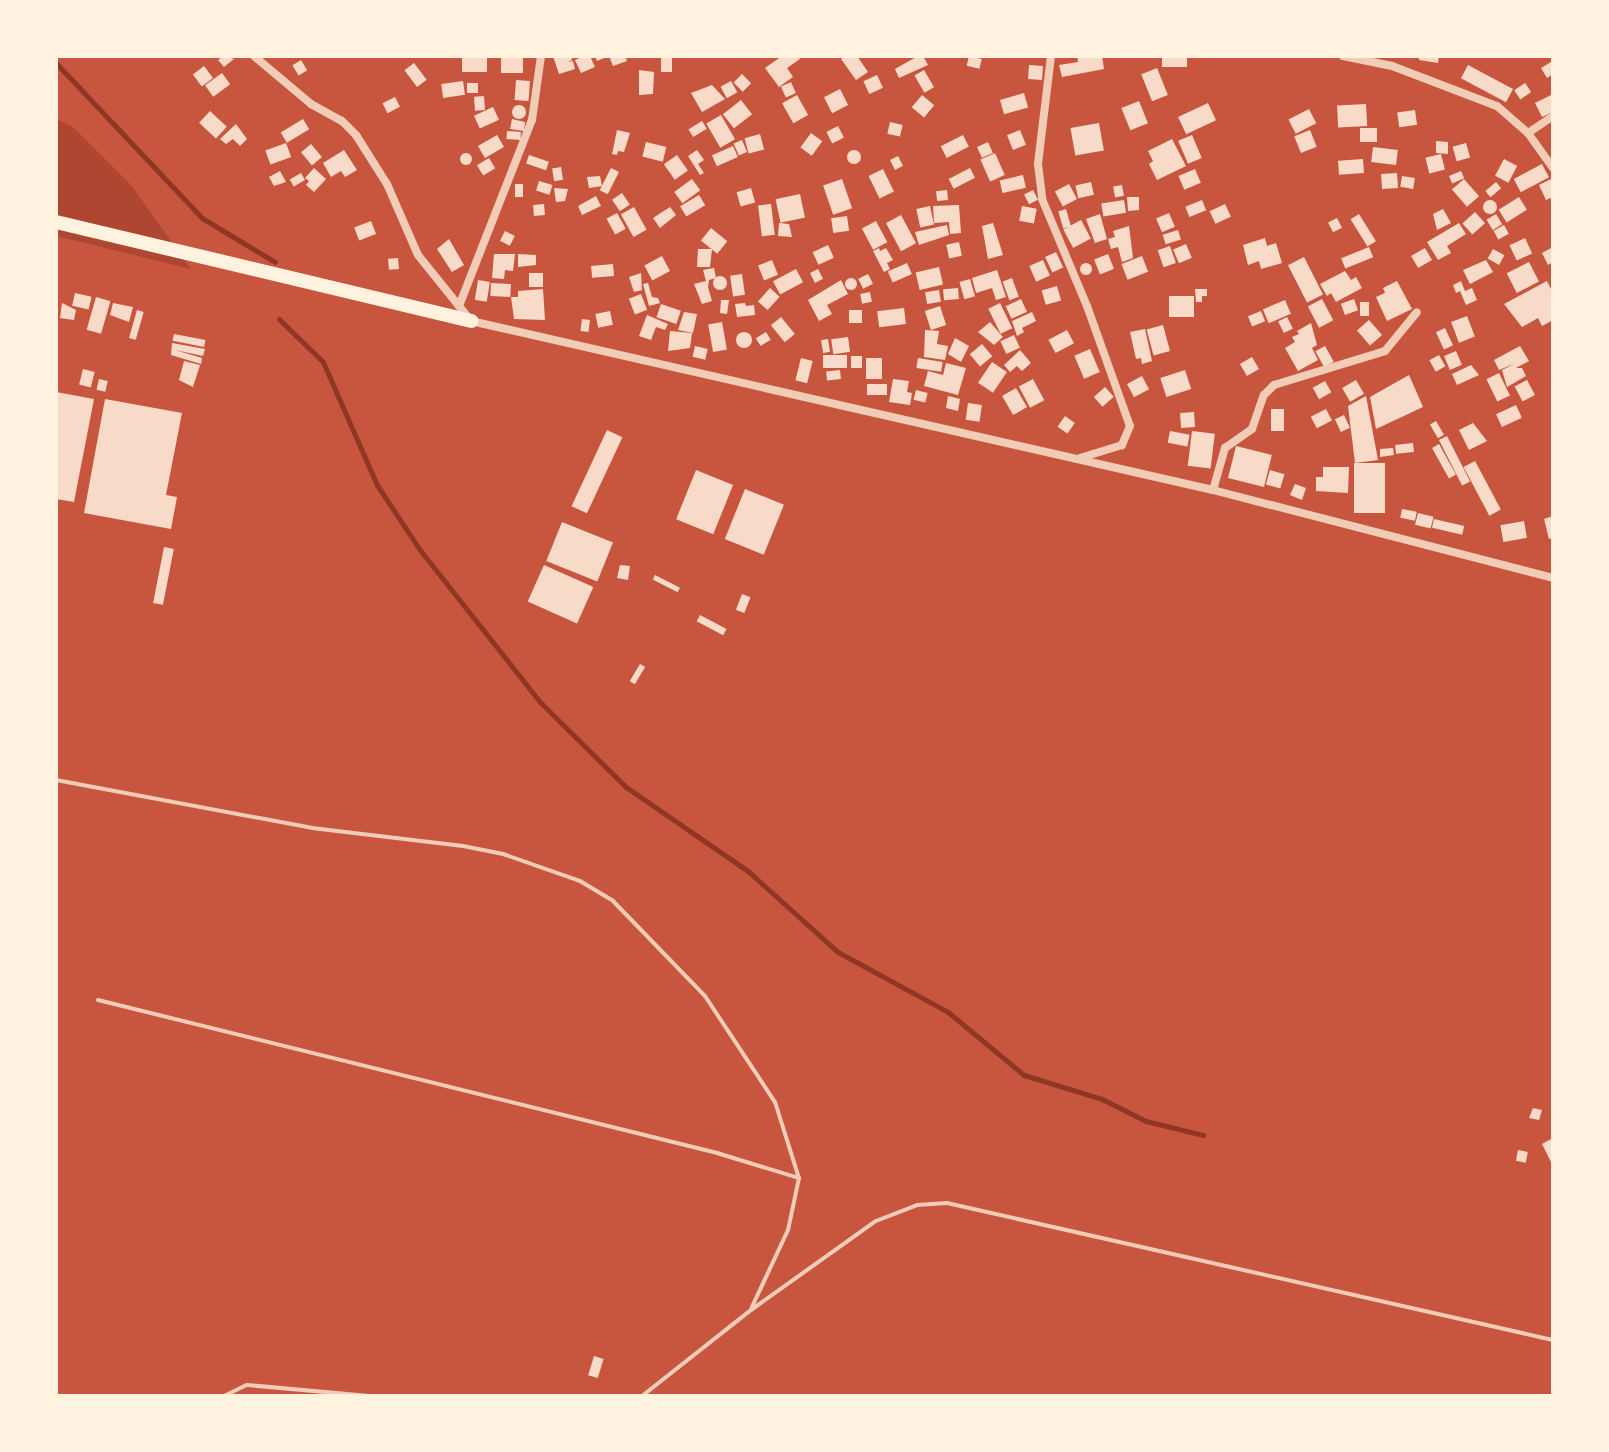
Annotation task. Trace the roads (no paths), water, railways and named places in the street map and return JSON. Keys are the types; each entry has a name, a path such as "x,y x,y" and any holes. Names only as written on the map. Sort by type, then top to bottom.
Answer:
{"main road":[{"path":"56,222 471,321"}],"street":[{"path":"254,56 311,104 342,121 356,135 387,184 418,255 445,294 471,321 1213,490 1553,578"},
{"path":"459,306 532,120 541,56"},
{"path":"1051,56 1038,164 1042,199 1087,306 1130,426 1122,445 1080,459"},
{"path":"1343,56 1392,66 1497,106 1528,133 1553,168"},
{"path":"1528,133 1553,116"},
{"path":"1213,490 1225,448 1252,429 1260,403 1274,385 1385,351 1417,312"}],"lane":[{"path":"56,780 137,798 312,828 463,846 503,854 580,881 613,901 705,996 775,1102 799,1178 788,1230 751,1310"},
{"path":"98,1000 717,1153 799,1178"},
{"path":"642,1396 751,1310 876,1221 917,1205 947,1203 1553,1340"},
{"path":"224,1396 247,1385 370,1396"}],"waterway":[{"path":"56,63 202,218 275,262"},
{"path":"279,319 323,362 377,485 420,550 540,702 626,787 749,872 838,952 948,1012 1024,1075 1102,1099 1146,1121 1203,1135"}]}
